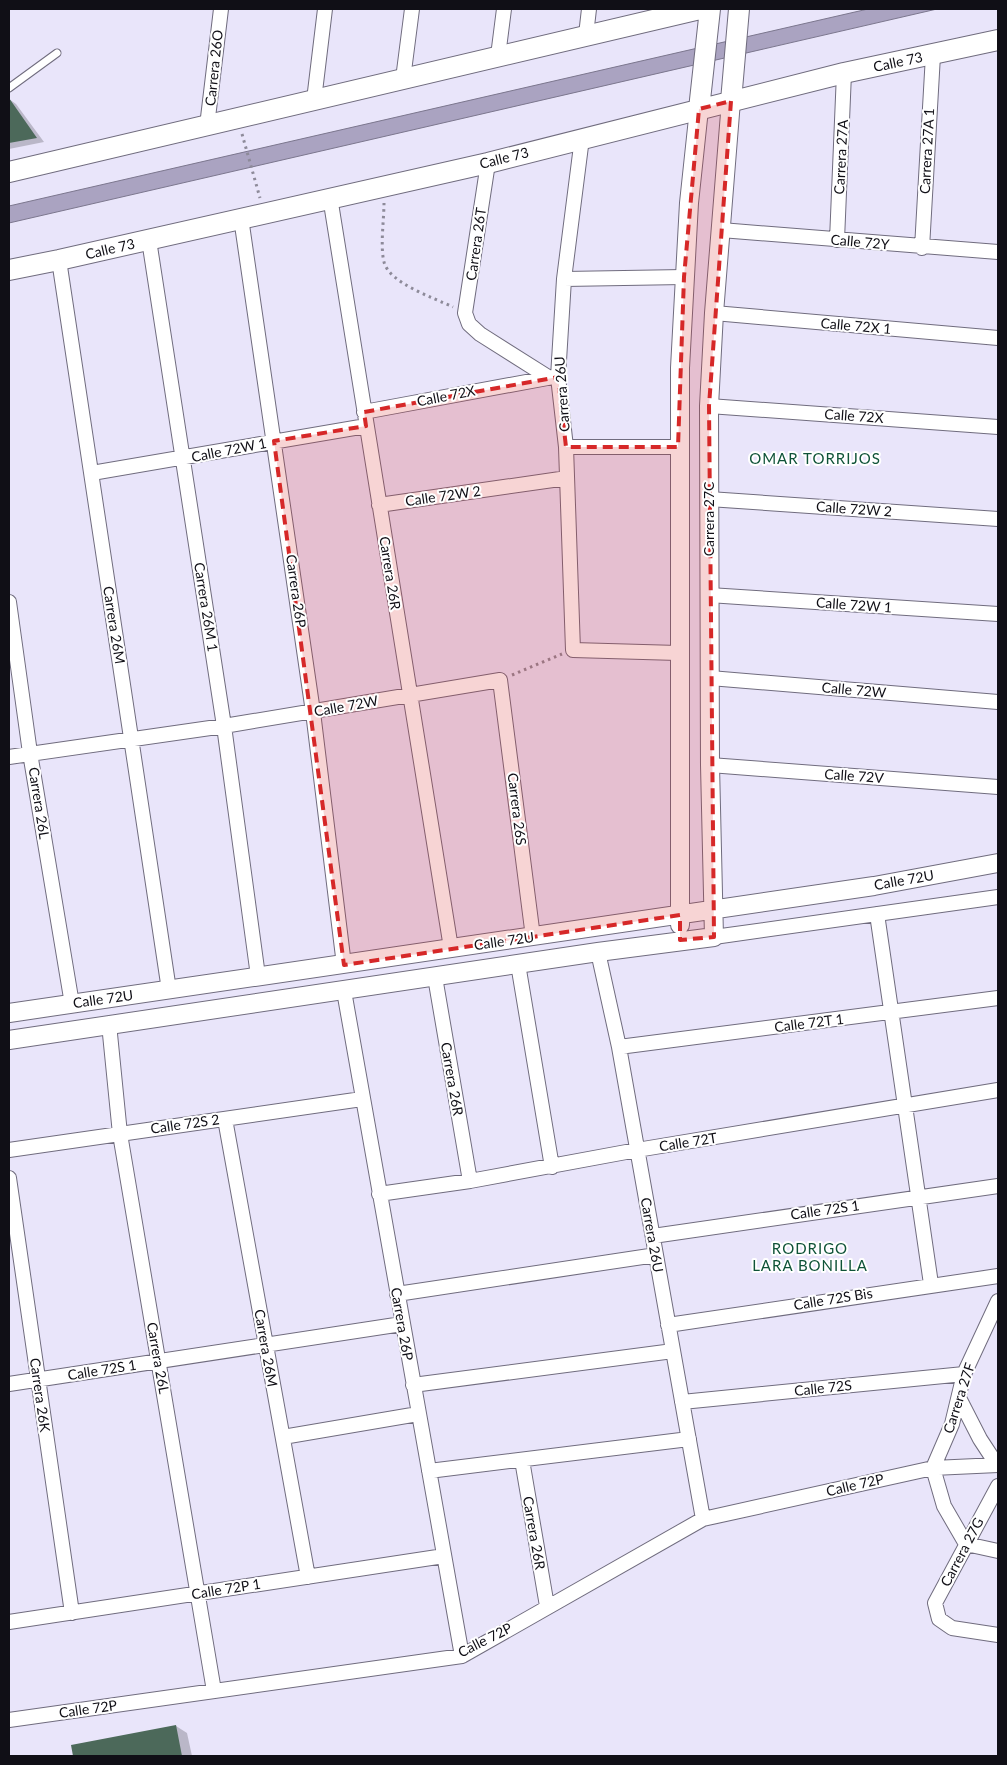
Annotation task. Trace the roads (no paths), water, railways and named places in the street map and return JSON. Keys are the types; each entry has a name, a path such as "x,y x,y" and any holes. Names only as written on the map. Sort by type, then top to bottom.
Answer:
{"main road":[{"path":"9,172 700,9"},
{"path":"699,109 704,78 710,9"},
{"path":"731,102 739,9"},
{"name":"Calle 73","path":"9,270 488,163 844,73 998,40"}],"street":[{"name":"Carrera 26O","path":"208,126 221,9"},
{"path":"314,100 326,9"},
{"path":"403,78 412,9"},
{"path":"498,56 504,9"},
{"path":"586,35 590,9"},
{"name":"Carrera 27A 1","path":"922,248 933,55"},
{"name":"Carrera 27A","path":"837,240 844,73"},
{"name":"Carrera 27C","path":"714,936 710,765 709,406 714,313 731,102"},
{"path":"680,940 678,447 684,277 699,109"},
{"name":"Carrera 26U","path":"582,138 553,377 566,447 573,650 678,653"},
{"name":"Carrera 26T","path":"488,163 467,319 480,334 553,377"},
{"name":"Carrera 26R","path":"330,197 452,948"},
{"name":"Carrera 26P","path":"241,218 313,712 344,965"},
{"name":"Calle 72Y","path":"721,230 922,248 998,252"},
{"name":"Carrera 26M 1","path":"149,240 224,726 258,976"},
{"name":"Carrera 26M","path":"59,260 169,990"},
{"path":"564,279 684,277"},
{"name":"Calle 72X 1","path":"714,313 998,338"},
{"name":"Calle 72X","path":"365,419 553,377"},
{"name":"Calle 72X","path":"709,406 998,427"},
{"name":"Calle 72W 1","path":"92,473 274,441 365,419"},
{"path":"566,447 678,447"},
{"name":"Calle 72W 2","path":"379,504 567,478"},
{"name":"Calle 72W 2","path":"709,499 998,519"},
{"name":"Calle 72W 1","path":"709,595 998,614"},
{"name":"Carrera 26L","path":"9,602 30,753 72,1004"},
{"name":"Calle 72W","path":"710,678 998,702"},
{"name":"Calle 72W","path":"9,756 224,726 500,680"},
{"name":"Carrera 26S","path":"500,680 533,937"},
{"name":"Calle 72V","path":"710,765 998,787"},
{"name":"Calle 72U","path":"9,1013 533,937 680,915 712,908 874,886 998,863"},
{"name":"Calle 72U","path":"9,1040 680,940 998,897"},
{"path":"877,914 931,1284"},
{"name":"Carrera 26U","path":"598,952 619,1047 703,1519"},
{"path":"518,964 552,1167"},
{"name":"Carrera 26R","path":"435,977 470,1182"},
{"name":"Carrera 26P","path":"344,991 462,1656"},
{"name":"Calle 72T 1","path":"619,1047 998,998"},
{"name":"Carrera 26L","path":"109,1024 120,1134 214,1691"},
{"name":"Calle 72T","path":"379,1194 470,1182 637,1150 998,1090"},
{"name":"Calle 72S 2","path":"9,1150 362,1099"},
{"name":"Carrera 26M","path":"224,1119 308,1577"},
{"name":"Carrera 26K","path":"9,1178 72,1612"},
{"name":"Calle 72S 1","path":"653,1236 998,1186"},
{"path":"397,1294 656,1256"},
{"name":"Calle 72S Bis","path":"668,1325 931,1284 998,1276"},
{"name":"Carrera 27F","path":"933,1468 952,1424 964,1374 998,1300"},
{"name":"Calle 72S 1","path":"9,1384 402,1324"},
{"path":"413,1385 673,1351"},
{"name":"Calle 72S","path":"682,1402 964,1374"},
{"path":"959,1398 980,1439 998,1465"},
{"path":"283,1437 418,1414"},
{"path":"429,1471 689,1439"},
{"name":"Carrera 26R","path":"522,1460 547,1606"},
{"name":"Calle 72P","path":"9,1720 462,1656 703,1519 933,1468 998,1465"},
{"path":"933,1468 944,1506 966,1544 998,1551"},
{"name":"Carrera 27G","path":"998,1486 935,1603 939,1619 952,1628 998,1635"},
{"name":"Calle 72P 1","path":"9,1622 444,1556"}],"lane":[{"path":"9,88 57,53"}],"district":[{"name":"OMAR TORRIJOS","path":"815,459"},
{"name":"RODRIGO LARA BONILLA","path":"810,1258"}]}
